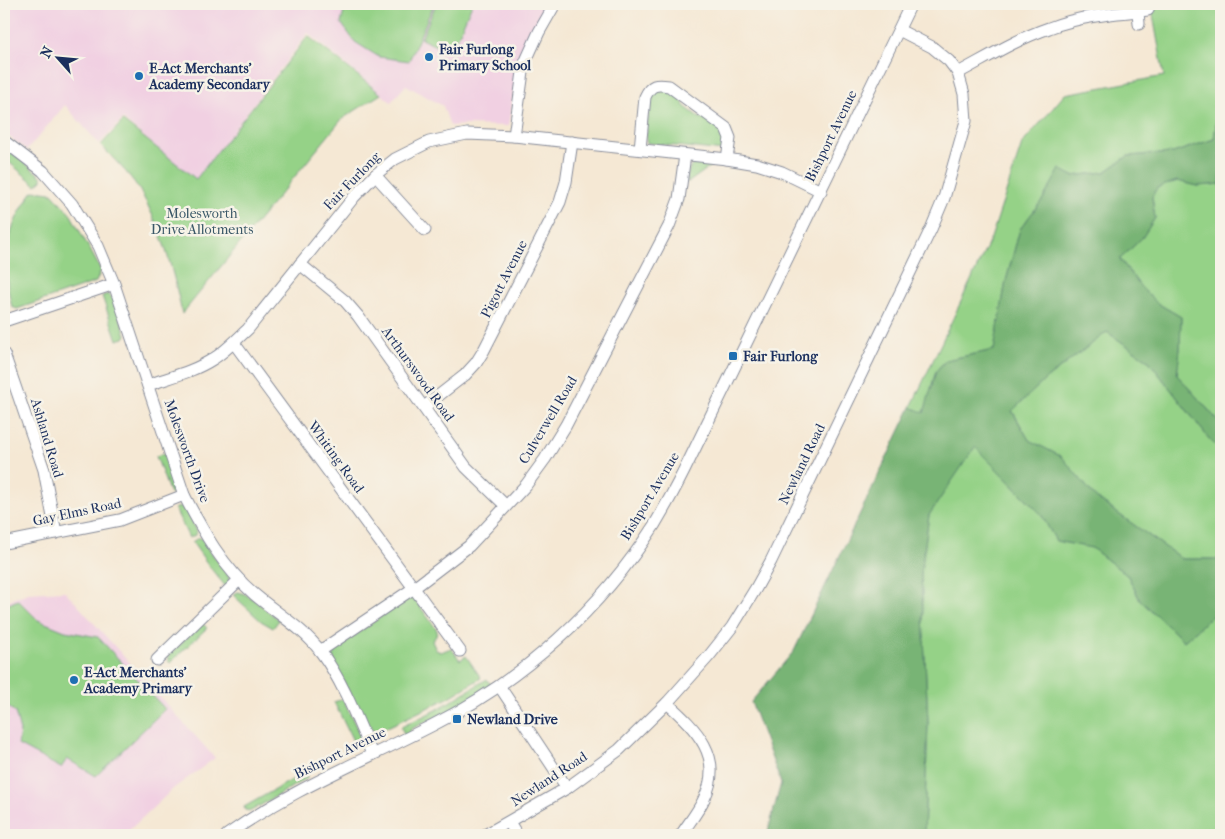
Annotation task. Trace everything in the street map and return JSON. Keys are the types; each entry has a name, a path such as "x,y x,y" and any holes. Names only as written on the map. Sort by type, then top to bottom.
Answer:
{"street":[{"path":"514,136 524,66 539,32 555,4"},
{"name":"Bishport Avenue","path":"227,835 282,799 434,725 500,687 545,652 586,611 620,573 654,524 684,471 912,4"},
{"path":"958,73 1013,43 1049,28 1092,17 1143,11 1139,24"},
{"name":"Newland Road","path":"485,835 567,788 618,750 667,703 709,656 756,588 796,510 932,229 944,198 966,121 964,94 958,73 940,53 899,30"},
{"path":"640,149 645,97 648,89 655,85 662,85 669,86 726,128 730,138 727,159"},
{"name":"Fair Furlong","path":"148,385 194,370 214,359 234,343 354,197 375,175 395,158 430,142 467,134 514,136 727,159 757,164 782,172 821,191"},
{"name":"Molesworth Drive","path":"4,141 43,171 72,204 98,246 114,284 184,496 219,556 239,580 275,612 298,628 320,651 341,685 372,754"},
{"name":"Pigott Avenue","path":"424,407 465,375 484,350 560,202 566,182 572,142"},
{"name":"Culverwell Road","path":"320,651 414,588 469,546 531,478 566,425 669,226 678,199 685,155"},
{"path":"375,175 425,230"},
{"name":"Arthurswood Road","path":"300,264 346,301 466,467 506,506"},
{"path":"4,321 114,284"},
{"name":"Whiting Road","path":"234,343 460,651"},
{"name":"Ashland Road","path":"4,354 44,470 56,533"},
{"name":"Gay Elms Road","path":"4,543 120,520 184,496"},
{"path":"157,660 239,580"},
{"path":"500,687 567,788"},
{"path":"667,703 695,729 707,747 711,766 709,787 704,800 681,835"},
{"path":"510,822 517,835"}],"shaded area":[{"name":"E-Act Merchants' Academy Secondary","path":"4,4 548,4 529,38 518,66 508,126 450,126 443,106 406,85 391,102 308,33 195,180 123,119 99,144 65,105 27,150 4,133"},
{"name":"E-Act Merchants' Academy Primary","path":"65,591 215,758 174,788 124,835 4,835 4,602 28,593"}],"green space":[{"path":"346,4 434,4 409,61 379,57 355,42 341,23"},
{"path":"436,4 472,4 451,53 421,39"},
{"path":"1151,4 1221,4 1221,112 1217,116 1214,139 1173,153 1128,156 1105,172 1073,176 1060,170 1043,199 1020,229 1006,281 994,350 946,360 936,371 924,414 911,407 991,238 1022,144 1065,94 1164,76"},
{"name":"Molesworth Drive Allotments","path":"308,36 381,94 342,119 182,314 166,250 147,203 131,177 101,145 123,121 196,179"},
{"path":"667,89 682,100 684,106 700,118 713,121 721,127 727,139 724,151 647,143 650,100 654,91"},
{"path":"1221,112 1221,184 1198,186 1177,181 1157,188 1152,197 1155,218 1142,238 1120,259 1140,286 1157,303 1181,317 1177,375 1221,424 1221,451 1210,440 1148,360 1107,332 1047,378 1012,411 1029,440 1062,457 1096,498 1182,559 1221,559 1221,608 1184,641 1140,600 1128,576 1092,548 1056,541 1041,514 975,447 929,515 921,573 928,722 924,835 767,835 781,783 751,702 794,651 911,407 924,413 936,371 946,360 994,350 1006,281 1020,229 1043,199 1060,169 1073,176 1105,172 1128,156 1173,153 1214,139 1217,115"},
{"path":"4,146 42,177 42,180 36,185 4,158"},
{"path":"702,162 712,163 711,166 687,182 690,168 694,164"},
{"path":"1177,181 1198,186 1221,184 1221,424 1177,375 1181,317 1157,303 1140,286 1120,259 1142,238 1155,218 1152,197 1156,188"},
{"path":"33,191 52,193 71,215 101,270 96,282 17,309 12,307 8,290 6,260 11,232 16,219"},
{"path":"107,294 114,299 126,335 124,338 117,340 102,296"},
{"path":"1107,332 1148,360 1210,440 1221,451 1221,559 1182,559 1096,498 1062,457 1029,440 1012,410 1047,378"},
{"path":"975,446 1041,514 1056,541 1092,548 1128,576 1140,600 1184,641 1221,608 1221,835 924,835 928,722 921,573 929,515"},
{"path":"165,453 176,489 170,494 156,456"},
{"path":"180,506 187,511 197,531 195,535 189,538 175,509"},
{"path":"201,538 229,577 229,584 226,587 192,542"},
{"path":"236,592 246,595 279,620 273,628 261,621 233,595"},
{"path":"413,597 437,630 436,636 432,641 436,650 441,652 451,648 460,660 466,656 481,678 448,698 377,732 367,727 336,668 333,657 337,648 398,604"},
{"path":"18,600 38,620 65,631 98,637 165,709 96,776 67,759 61,768 18,745 20,731 15,712 4,704 4,606"},
{"path":"202,623 207,628 170,663 168,656"},
{"path":"487,679 491,685 453,709 411,729 410,734 405,736 401,727 438,709"},
{"path":"343,699 363,741 355,745 334,702"},
{"path":"306,772 307,778 251,811 245,810 244,807"}],"place":[{"name":"Fair Furlong Primary School","path":"429,57"},
{"name":"E-Act Merchants' Academy Secondary","path":"139,76"},
{"name":"Fair Furlong","path":"733,356"},
{"name":"E-Act Merchants' Academy Primary","path":"74,680"},
{"name":"Newland Drive","path":"457,719"}]}
